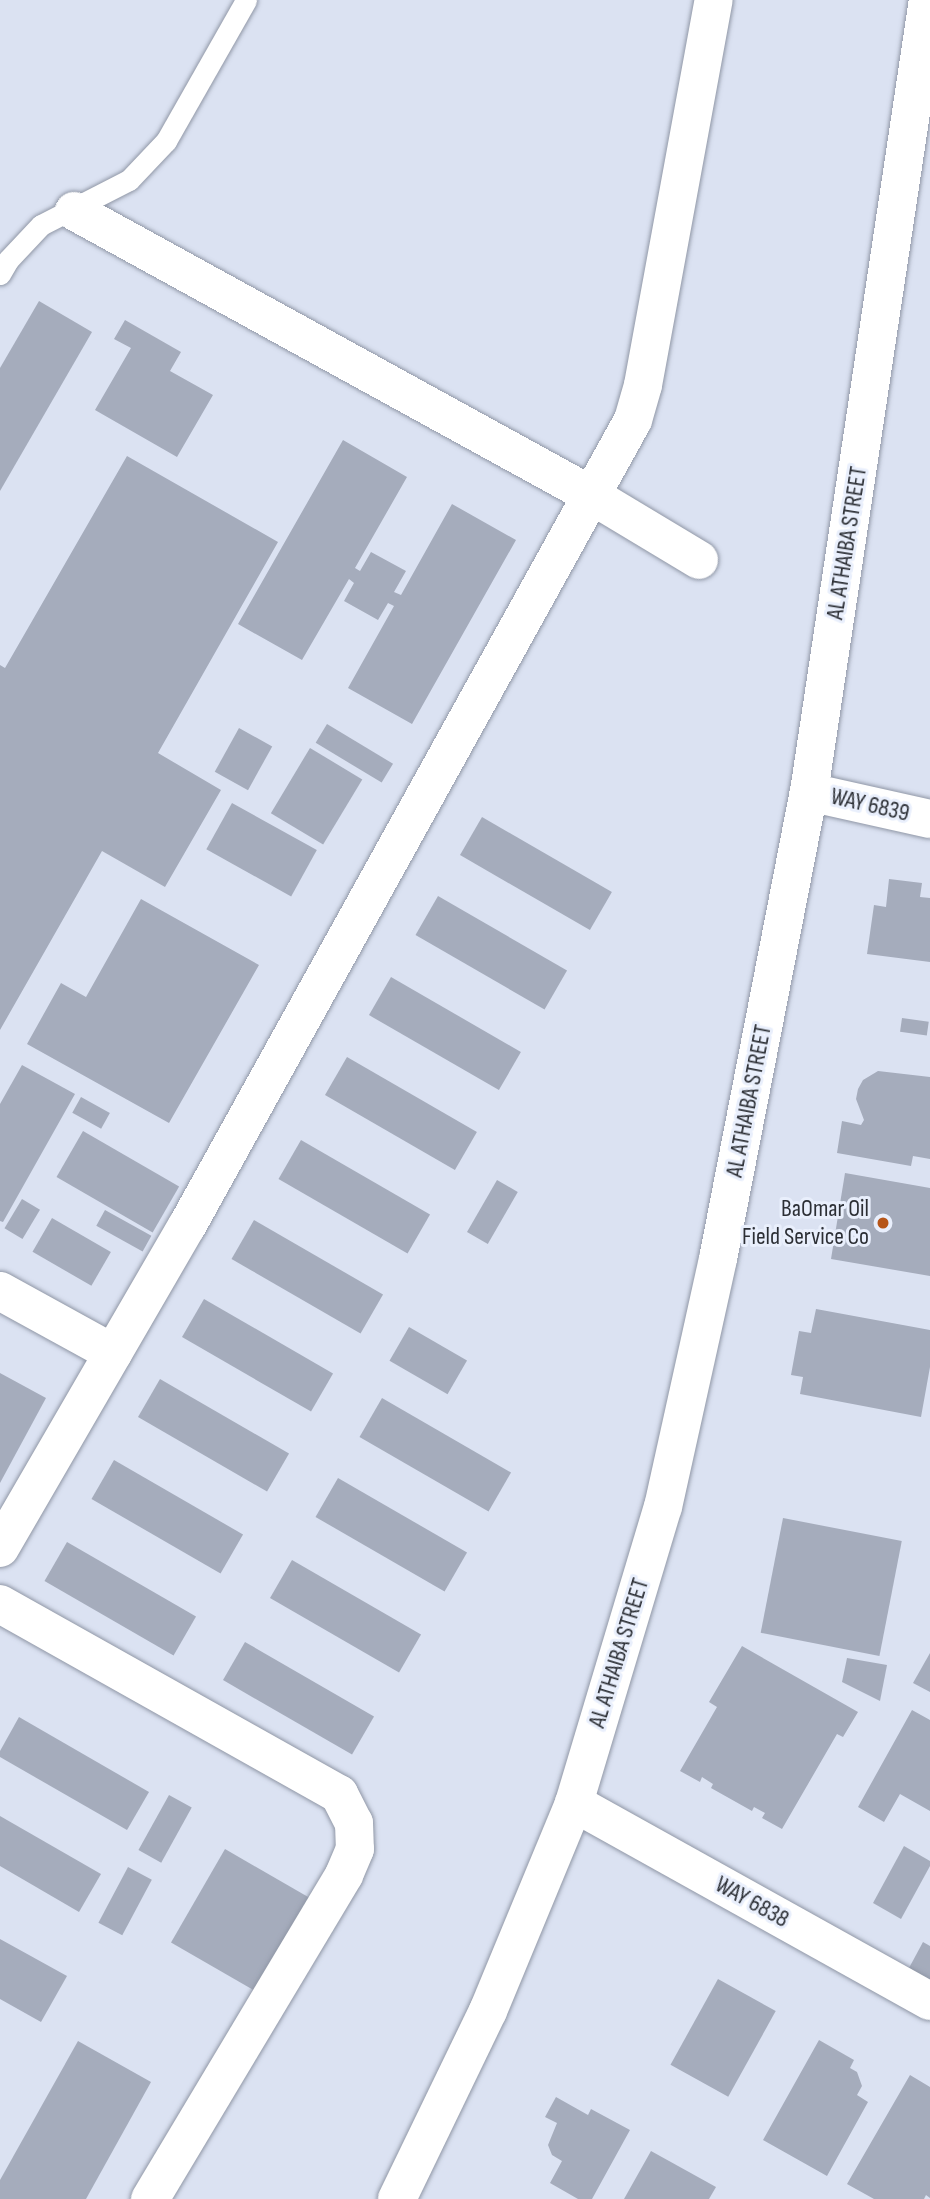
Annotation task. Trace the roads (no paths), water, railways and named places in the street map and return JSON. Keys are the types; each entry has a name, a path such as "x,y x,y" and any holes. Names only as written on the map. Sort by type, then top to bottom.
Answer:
{"street":[{"path":"0,1548 187,1226 633,420 643,385 713,0"},
{"name":"AL ATHAIBA STREET","path":"397,2199 488,2011 574,1803 663,1507 718,1259 809,792 928,0"},
{"path":"74,211 591,495 699,560"},
{"name":"WAY 6839","path":"809,792 930,819"},
{"path":"0,1291 113,1353"},
{"path":"0,1604 338,1794 354,1822 355,1849 344,1875 150,2199"},
{"name":"WAY 6838","path":"574,1803 930,2001"}],"lane":[{"path":"0,274 8,260 41,225 74,211 129,180 166,141 246,0"}],"place":[{"name":"BaOmar Oil Field Service Co","path":"883,1223"}]}
